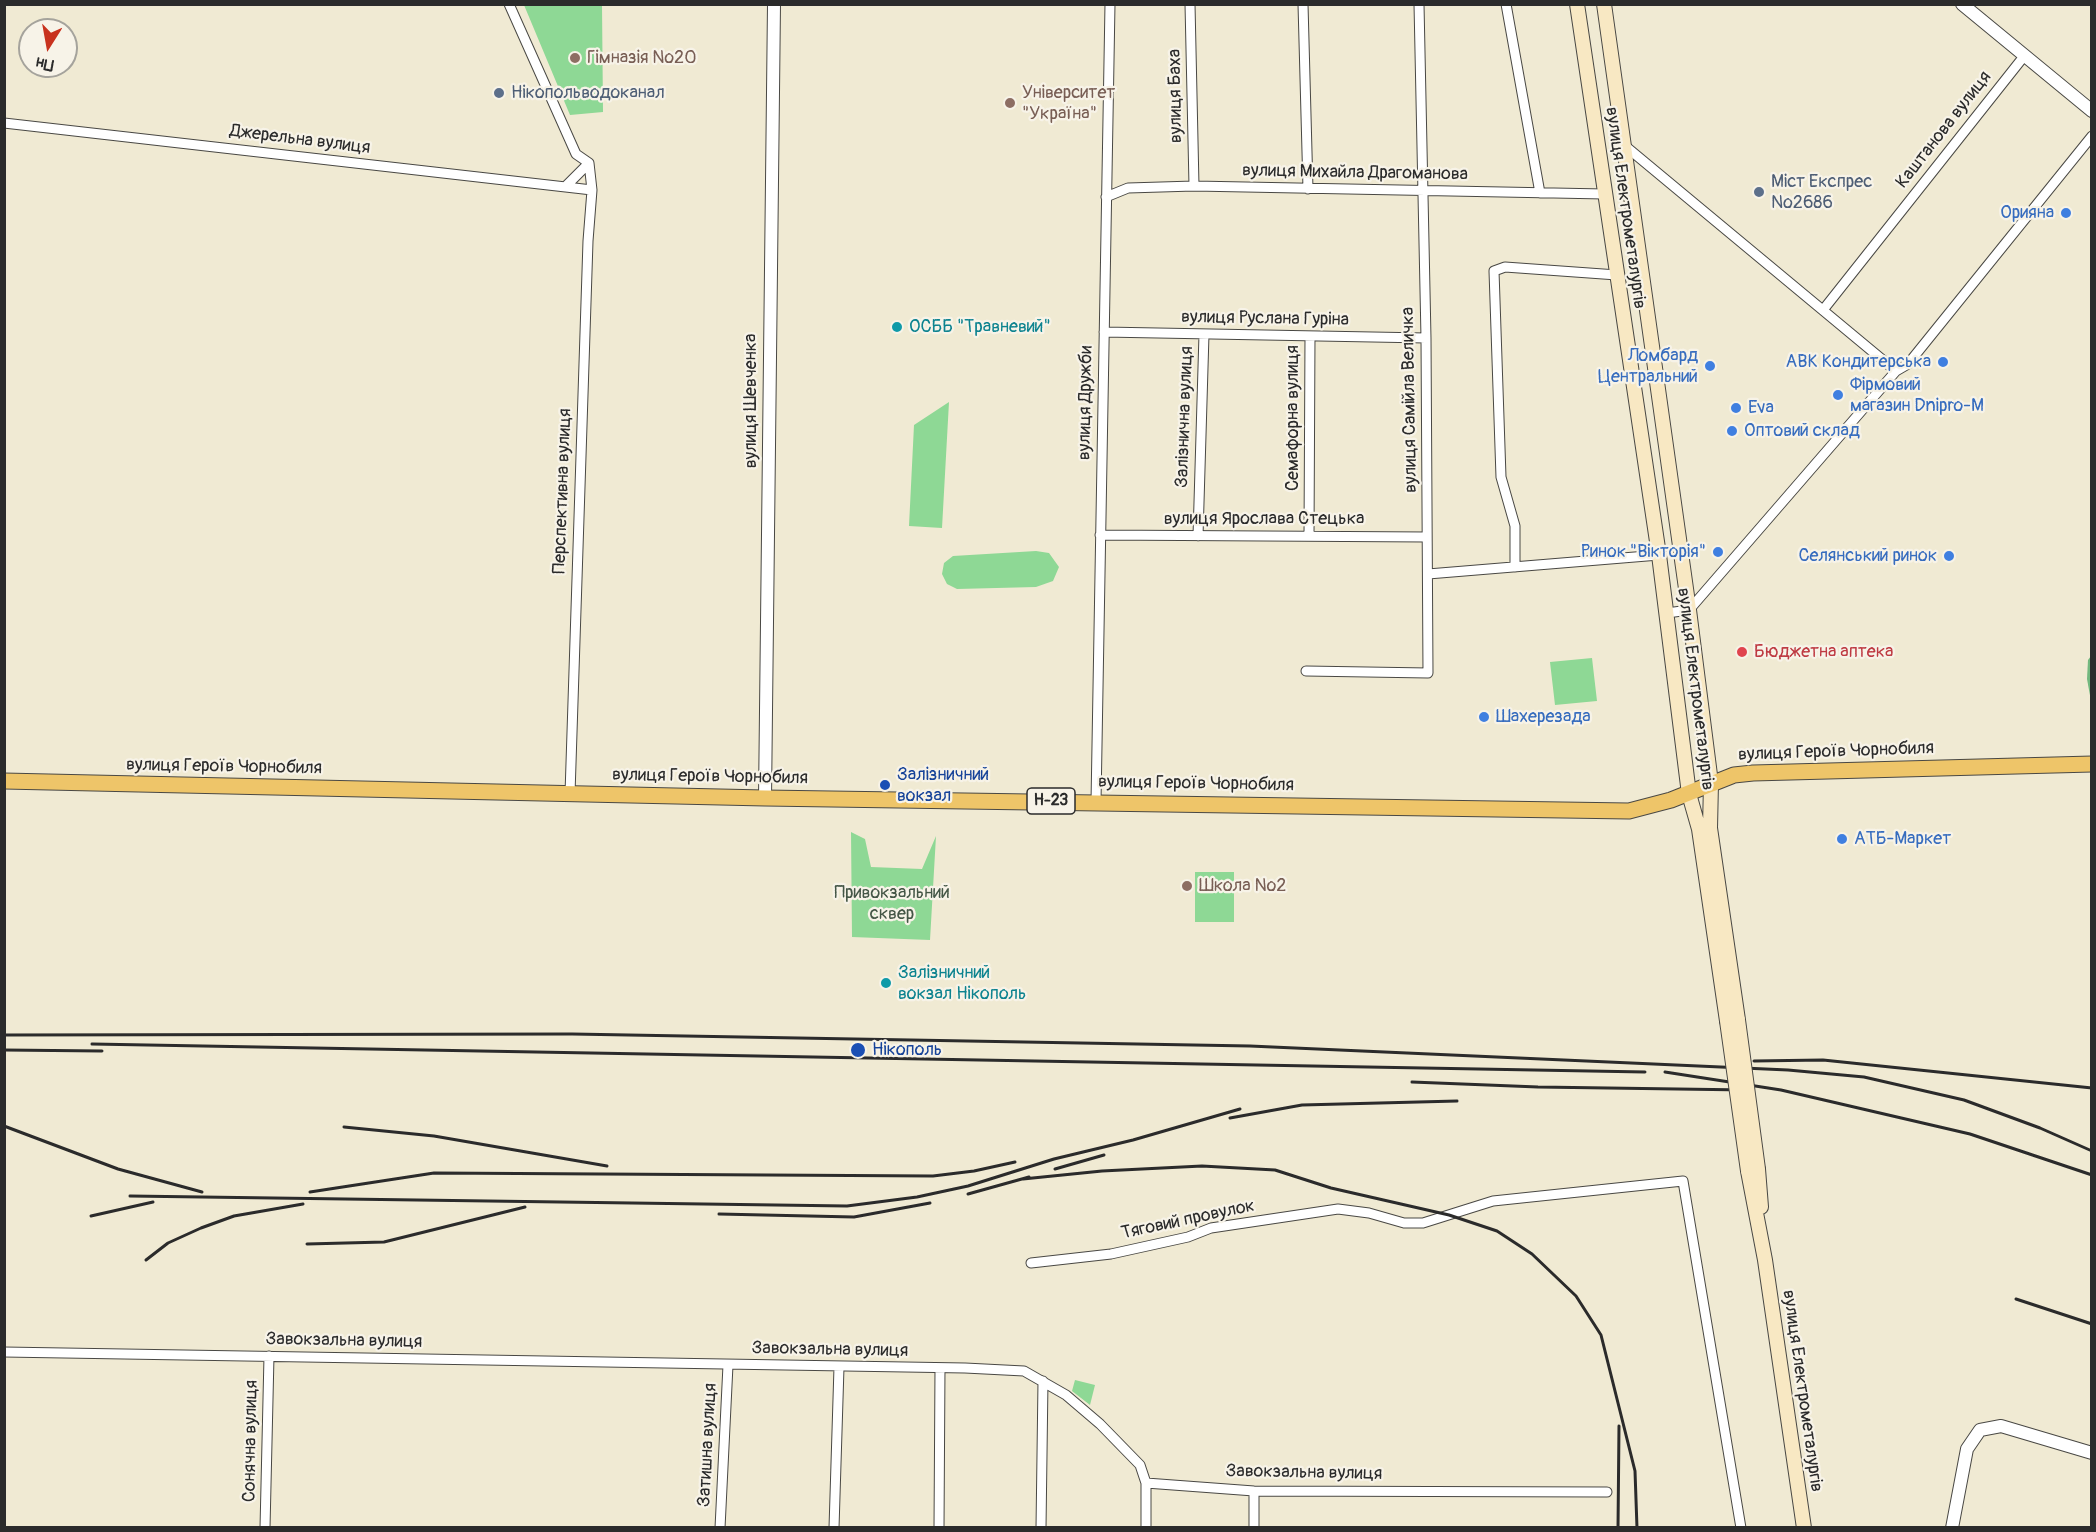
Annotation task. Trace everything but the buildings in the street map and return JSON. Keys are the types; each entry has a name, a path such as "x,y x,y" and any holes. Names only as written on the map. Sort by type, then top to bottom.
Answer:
{"main road":[{"name":"вулиця Електрометалургів","path":"1577,4 1659,555 1689,794 1699,829 1732,1021"},
{"name":"вулиця Електрометалургів","path":"1604,4 1711,783 1710,828 1732,1021 1804,1527"},
{"name":"вулиця Героїв Чорнобиля","path":"4,781 765,798 1629,811 1689,794 1734,775 1753,772 2091,764"}],"street":[{"path":"509,4 576,154 589,164 565,187"},
{"name":"вулиця Шевченка","path":"765,798 774,4"},
{"name":"вулиця Дружби","path":"1096,802 1110,4"},
{"name":"вулиця Баха","path":"1190,4 1194,186"},
{"path":"1303,4 1308,189"},
{"name":"вулиця Самійла Величка","path":"1306,671 1428,673 1426,338 1419,4"},
{"path":"1506,4 1540,193"},
{"path":"1962,4 2091,111"},
{"name":"Каштанова вулиця","path":"1823,310 2025,55"},
{"name":"Джерельна вулиця","path":"4,123 592,190"},
{"path":"1667,614 1689,610 1896,371 1908,364 2091,136"},
{"path":"1624,144 1896,371"},
{"name":"Перспективна вулиця","path":"570,794 588,241 592,190 589,164"},
{"name":"вулиця Михайла Драгоманова","path":"1106,197 1128,188 1194,186 1605,194"},
{"path":"1515,567 1515,525 1501,477 1494,271 1505,267 1617,275"},
{"name":"вулиця Руслана Гуріна","path":"1104,332 1426,338"},
{"name":"Залізнична вулиця","path":"1198,536 1204,334"},
{"name":"Семафорна вулиця","path":"1310,336 1310,536"},
{"name":"вулиця Ярослава Стецька","path":"1100,535 1428,537"},
{"path":"1428,574 1659,555"},
{"name":"Тяговий провулок","path":"1031,1263 1111,1254 1188,1237 1211,1228 1338,1209 1369,1213 1404,1223 1423,1223 1493,1202 1683,1181 1741,1527"},
{"name":"Завокзальна вулиця","path":"4,1352 1024,1371 1066,1395 1100,1424 1140,1465 1146,1483 1254,1491 1607,1492"},
{"name":"Сонячна вулиця","path":"265,1527 269,1356"},
{"name":"Затишна вулиця","path":"720,1527 728,1365"},
{"path":"834,1527 839,1367"},
{"path":"939,1527 940,1368"},
{"path":"1041,1527 1043,1381"},
{"path":"1952,1527 1967,1449 1980,1430 2001,1426 2091,1453"},
{"path":"1146,1483 1146,1527"},
{"path":"1254,1491 1254,1527"}],"green space":[{"name":"Гімназія №20","path":"524,5 602,5 603,112 570,115"},
{"path":"949,402 942,528 909,526 914,425"},
{"path":"1036,551 1049,553 1059,567 1053,581 1036,587 957,589 947,584 942,574 944,563 953,556"},
{"path":"2091,656 2091,701 2087,679 2088,660"},
{"path":"1592,658 1597,701 1555,705 1550,662"},
{"name":"Привокзальний сквер","path":"851,832 865,839 871,867 922,869 936,836 930,940 852,937"},
{"path":"1195,872 1234,872 1234,922 1195,922"},
{"path":"1075,1380 1095,1385 1090,1405 1072,1391"}],"railway":[{"path":"4,1035 572,1034 1250,1046 1788,1070 1864,1077 1964,1100 2040,1128 2092,1151"},
{"path":"92,1044 1645,1072"},
{"path":"4,1050 102,1051"},
{"path":"1754,1061 1823,1060 2092,1088"},
{"path":"1665,1072 1781,1090 1970,1134 2092,1175"},
{"path":"1412,1082 1538,1087 1747,1090"},
{"path":"1230,1118 1302,1105 1457,1101"},
{"path":"130,1196 847,1206 917,1197 968,1186 1054,1159 1133,1140 1240,1109"},
{"path":"4,1126 118,1169 202,1192"},
{"path":"344,1127 434,1136 607,1166"},
{"path":"1055,1169 1104,1155"},
{"path":"310,1192 434,1173 933,1176 974,1171 1015,1162"},
{"path":"1023,1179 1102,1171 1202,1166 1275,1170 1331,1188 1449,1215 1497,1231 1532,1254 1576,1296 1601,1335 1635,1471 1637,1528"},
{"path":"968,1194 1029,1177"},
{"path":"91,1216 153,1202"},
{"path":"719,1214 854,1217 930,1203"},
{"path":"146,1260 168,1243 234,1216 303,1204"},
{"path":"307,1244 384,1242 525,1207"},
{"path":"2016,1299 2092,1324"},
{"path":"1618,1528 1619,1426"}],"place":[{"name":"Гімназія №20","path":"575,58"},
{"name":"Нікопольводоканал","path":"499,93"},
{"name":"Університет \"Україна\"","path":"1010,103"},
{"name":"Міст Експрес №2686","path":"1759,192"},
{"name":"Орияна","path":"2066,213"},
{"name":"ОСББ \"Травневий\"","path":"897,327"},
{"name":"АВК Кондитерська","path":"1943,362"},
{"name":"Ломбард Центральний","path":"1710,366"},
{"name":"Фірмовий магазин Dnipro-M","path":"1838,395"},
{"name":"Eva","path":"1736,408"},
{"name":"Оптовий склад","path":"1732,431"},
{"name":"Ринок \"Вікторія\"","path":"1718,552"},
{"name":"Селянський ринок","path":"1949,556"},
{"name":"Бюджетна аптека","path":"1742,652"},
{"name":"Шахерезада","path":"1484,717"},
{"name":"Залізничний вокзал","path":"885,785"},
{"name":"АТБ-Маркет","path":"1842,839"},
{"name":"Школа №2","path":"1187,886"},
{"name":"Залізничний вокзал Нікополь","path":"886,983"},
{"name":"Нікополь","path":"858,1050"}]}
